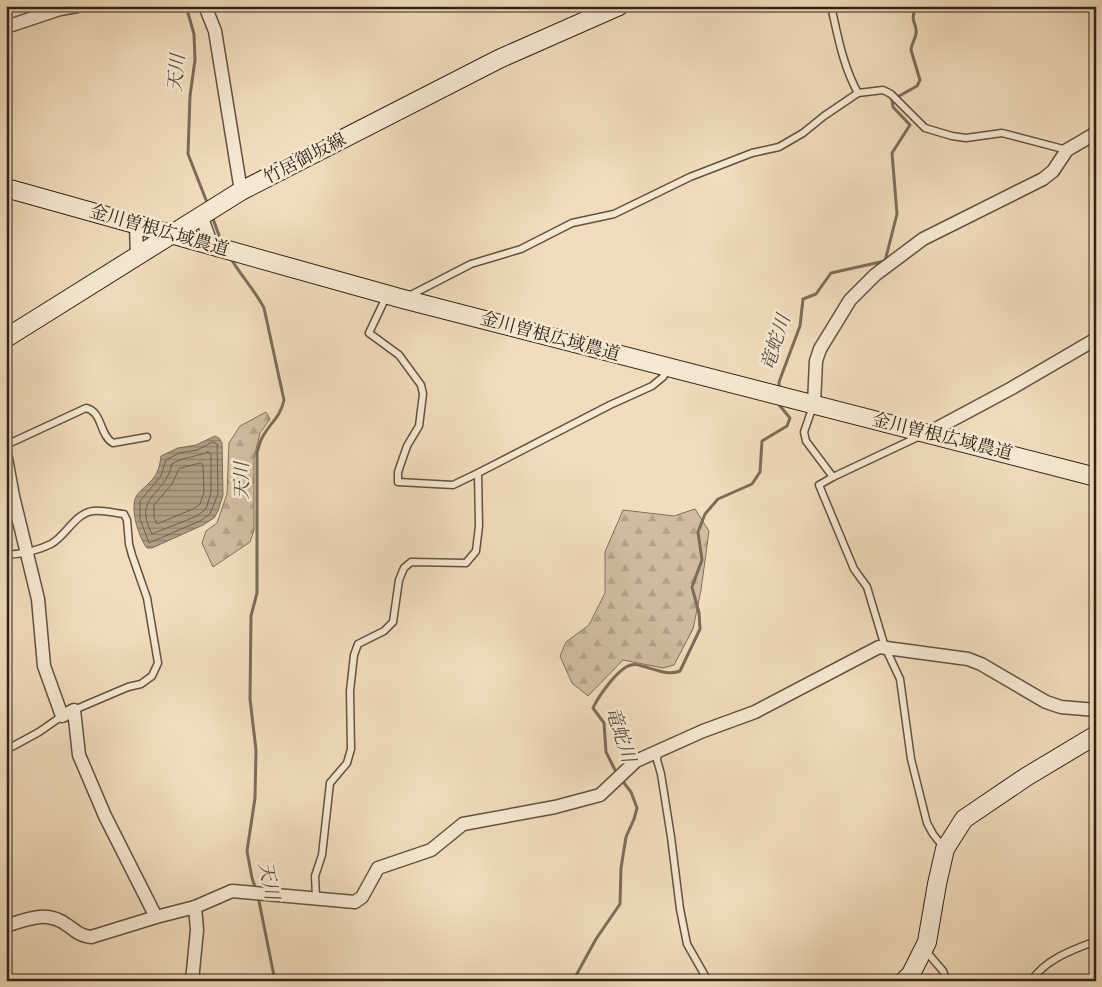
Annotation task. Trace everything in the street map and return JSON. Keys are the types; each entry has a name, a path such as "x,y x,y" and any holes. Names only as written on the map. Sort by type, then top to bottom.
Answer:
{"street":[{"path":"6,27 77,6"},
{"path":"205,6 216,31 240,191"},
{"name":"竹居御坂線","path":"6,338 240,191 499,59 619,6"},
{"path":"814,404 816,361 820,349 850,300 875,275 923,239 1043,178 1053,171 1067,150 1096,134"},
{"name":"金川曽根広域農道","path":"6,188 215,248 395,296 668,368 1096,476"},
{"path":"208,211 215,248"},
{"path":"136,224 137,256"},
{"path":"928,433 1012,388 1096,339"},
{"path":"6,458 13,496 38,599 44,666 62,716 74,710 79,755 105,816 156,917"},
{"path":"6,926 36,916 48,917 65,923 80,936 91,937 195,907 232,891 316,897 355,902 362,897 378,868 431,850 463,824 555,807 600,795 636,761 704,731 755,712 879,647 968,659 981,664 1046,702 1061,707 1096,710"},
{"path":"904,981 911,974 927,942 945,849 964,819 1026,777 1096,735"},
{"path":"192,981 197,930 195,907"}],"lane":[{"path":"831,6 843,60 858,94"},
{"path":"668,368 663,378 652,386 610,405 453,485 398,482 398,472 407,446 419,426 423,394 421,385 399,355 369,333 395,296 471,264 521,249 572,223 614,214 690,177 752,153 779,147 803,133 824,116 858,94 883,90 891,94 924,128 952,136 966,138 1002,133 1067,150"},
{"path":"814,404 804,432 806,441 833,477"},
{"path":"6,445 86,408 94,412 108,440 113,443 147,437"},
{"path":"928,433 833,477 820,485 854,569 867,587 886,647 900,679 911,759 927,823 932,834 945,849"},
{"path":"316,897 315,876 322,855 330,783 347,763 351,750 350,690 354,655 358,644 384,630 393,622 399,580 404,568 411,562 466,562 476,551 479,526 478,473"},
{"path":"6,556 27,553 52,544 80,516 92,511 124,514 127,520 129,544 147,598 158,663 152,676 141,684 74,710"},
{"path":"6,750 39,732 62,716"},
{"path":"658,750 657,760 672,837 687,944 708,981"},
{"path":"1031,981 1038,970 1067,952 1096,941"},
{"path":"924,949 944,971 947,981"}],"green space":[{"path":"266,412 270,419 260,433 254,458 254,530 250,542 213,567 202,543 206,531 217,523 227,494 229,443 240,426"},
{"path":"695,509 709,531 701,590 693,629 674,665 663,668 623,660 588,696 572,683 560,656 566,642 589,625 605,593 605,552 623,510 674,516"}],"water":[{"path":"215,436 222,443 223,495 214,518 203,525 152,548 147,548 135,518 134,504 136,496 155,475 161,456 178,448 196,445"}],"waterway":[{"name":"天川","path":"186,6 194,34 195,60 190,96 188,154 208,205"},
{"name":"竜蛇川","path":"779,390 779,382 800,326 803,299 816,294 831,273 885,261 897,214 892,153 910,125 893,107 892,100 917,86 920,80 911,50 916,34 913,16 917,6"},
{"name":"天川","path":"212,216 221,241"},
{"name":"天川","path":"230,257 264,308 284,400 280,412 264,434 257,452 257,593 251,616 250,699 256,750 255,798 247,851 256,890"},
{"name":"竜蛇川","path":"617,774 606,752 604,723 593,708 604,690 620,671 626,667 639,665 666,672 680,671 700,629 699,613 692,587 702,560 698,532 705,514 718,499 752,484 760,472 762,441 787,426 790,418 780,406 780,401"},
{"name":"竜蛇川","path":"573,981 596,939 620,904 621,868 626,837 637,808 631,792 621,779"},
{"name":"天川","path":"258,896 275,981"}]}
